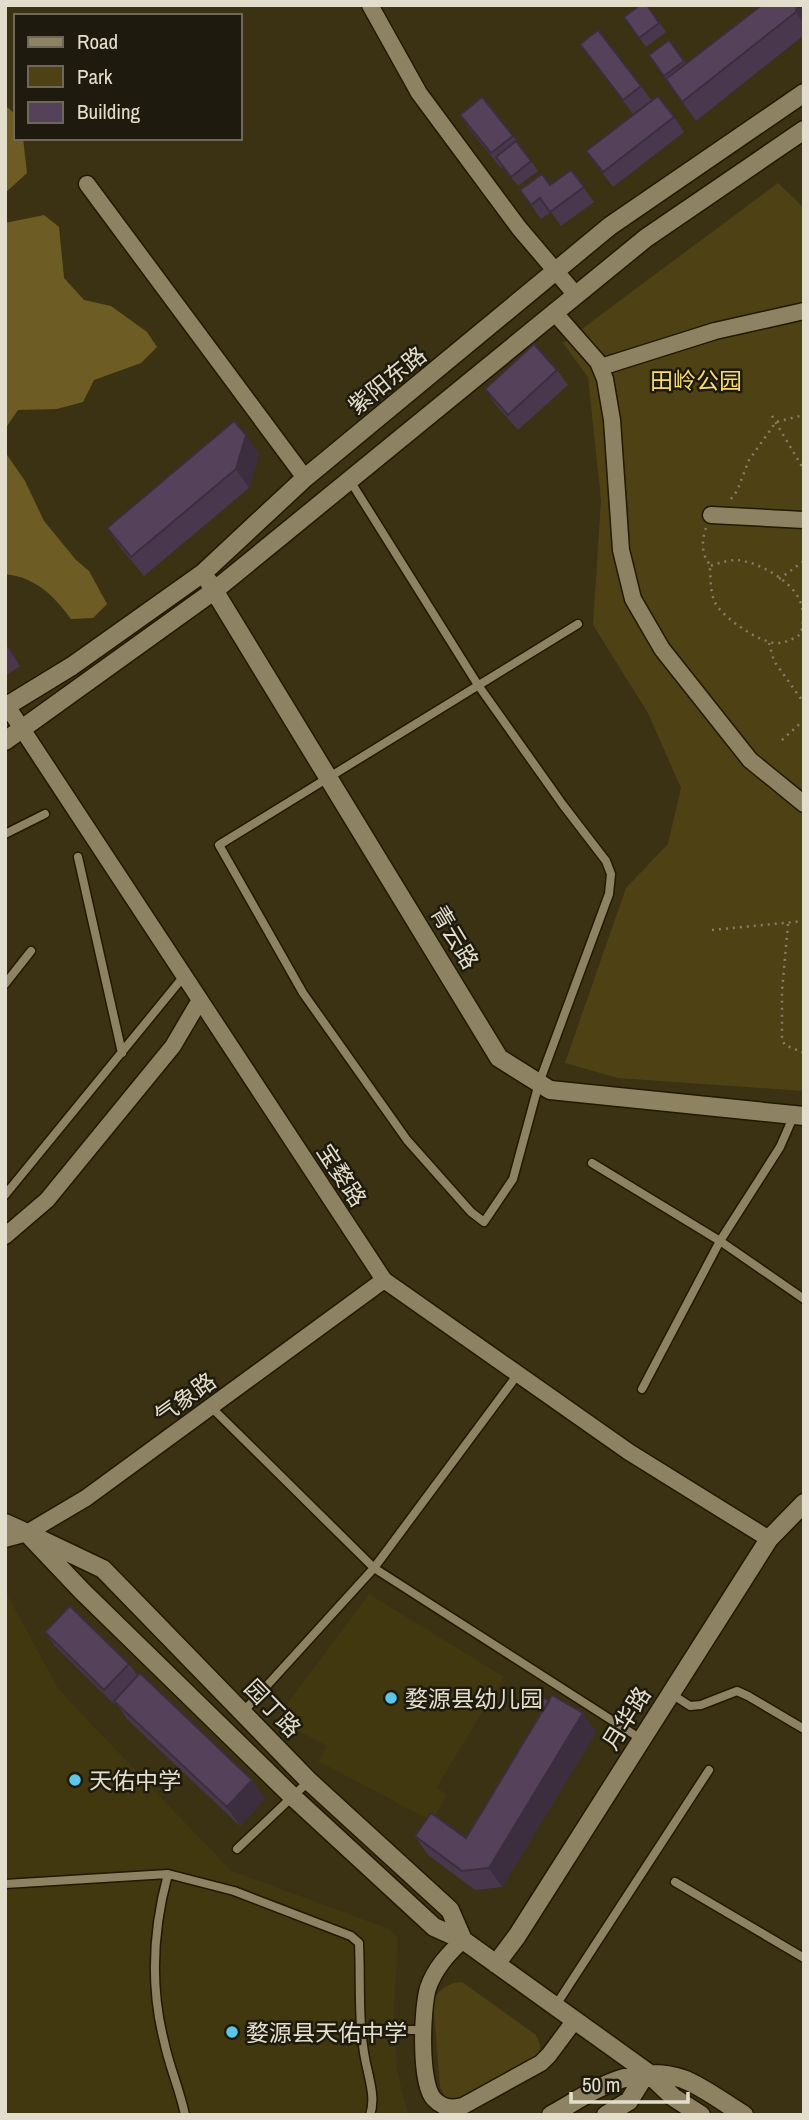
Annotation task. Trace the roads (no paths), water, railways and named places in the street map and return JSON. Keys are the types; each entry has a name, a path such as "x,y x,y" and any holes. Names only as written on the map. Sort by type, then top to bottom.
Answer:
{"main road":[{"name":"紫阳东路","path":"6,707 72,666 203,573 305,478 610,226 804,93"},
{"path":"5,741 215,590 646,238 804,130"},
{"name":"青云路","path":"203,573 499,1058 550,1090 799,1116"},
{"name":"月华路","path":"496,1964 517,1936 769,1539 804,1503"},
{"name":"园丁路","path":"5,1511 82,1591 293,1797 434,1927 463,1940 647,2072 673,2096 701,2115"},
{"name":"园丁路","path":"5,1523 103,1569 309,1781 450,1910 463,1940"},
{"path":"606,2115 629,2101 647,2072"},
{"path":"551,2115 607,2084 647,2072 684,2079 744,2115"}],"street":[{"path":"370,5 419,93 555,272 576,295"},
{"path":"87,184 305,478"},
{"path":"601,367 715,331 804,311"},
{"path":"554,312 601,367 612,420 621,550 633,599 662,649 750,760 804,804"},
{"path":"711,515 804,520"},
{"name":"宝婺路","path":"6,707 384,1280 629,1452 769,1539"},
{"path":"5,1236 47,1200 173,1046 200,1000"},
{"name":"气象路","path":"5,1539 27,1533 86,1498 384,1280"},
{"path":"463,1940 436,1969 424,2006 425,2071 429,2093 434,2100 444,2107 463,2106 541,2063 575,2020"}],"lane":[{"path":"349,479 478,685 606,861 611,874 609,894 539,1083 513,1179 484,1222 471,1212 407,1140 303,993 219,845 478,685 578,624"},
{"path":"5,834 45,814"},
{"path":"78,857 122,1053"},
{"path":"5,984 31,951"},
{"path":"5,1195 184,976"},
{"path":"642,1389 720,1241 799,1116"},
{"path":"592,1163 720,1241 804,1299"},
{"path":"243,1712 374,1568 518,1374"},
{"path":"211,1407 374,1568 641,1739"},
{"path":"670,1693 690,1706 701,1705 737,1691 804,1730"},
{"path":"555,2006 709,1770"},
{"path":"237,1849 309,1781"},
{"path":"5,1884 168,1874 234,1891 351,1936 359,1943 359,2030 373,2093 370,2115"},
{"path":"168,1874 157,1930 155,1979 163,2041 186,2115"},
{"path":"676,1882 804,1958"},
{"path":"359,2030 424,2029"}],"place":[{"name":"婺源县幼儿园","path":"391,1698"},
{"name":"天佑中学","path":"75,1780"},
{"name":"婺源县天佑中学","path":"232,2032"}],"park label":[{"name":"田岭公园","path":"696,380"}]}
